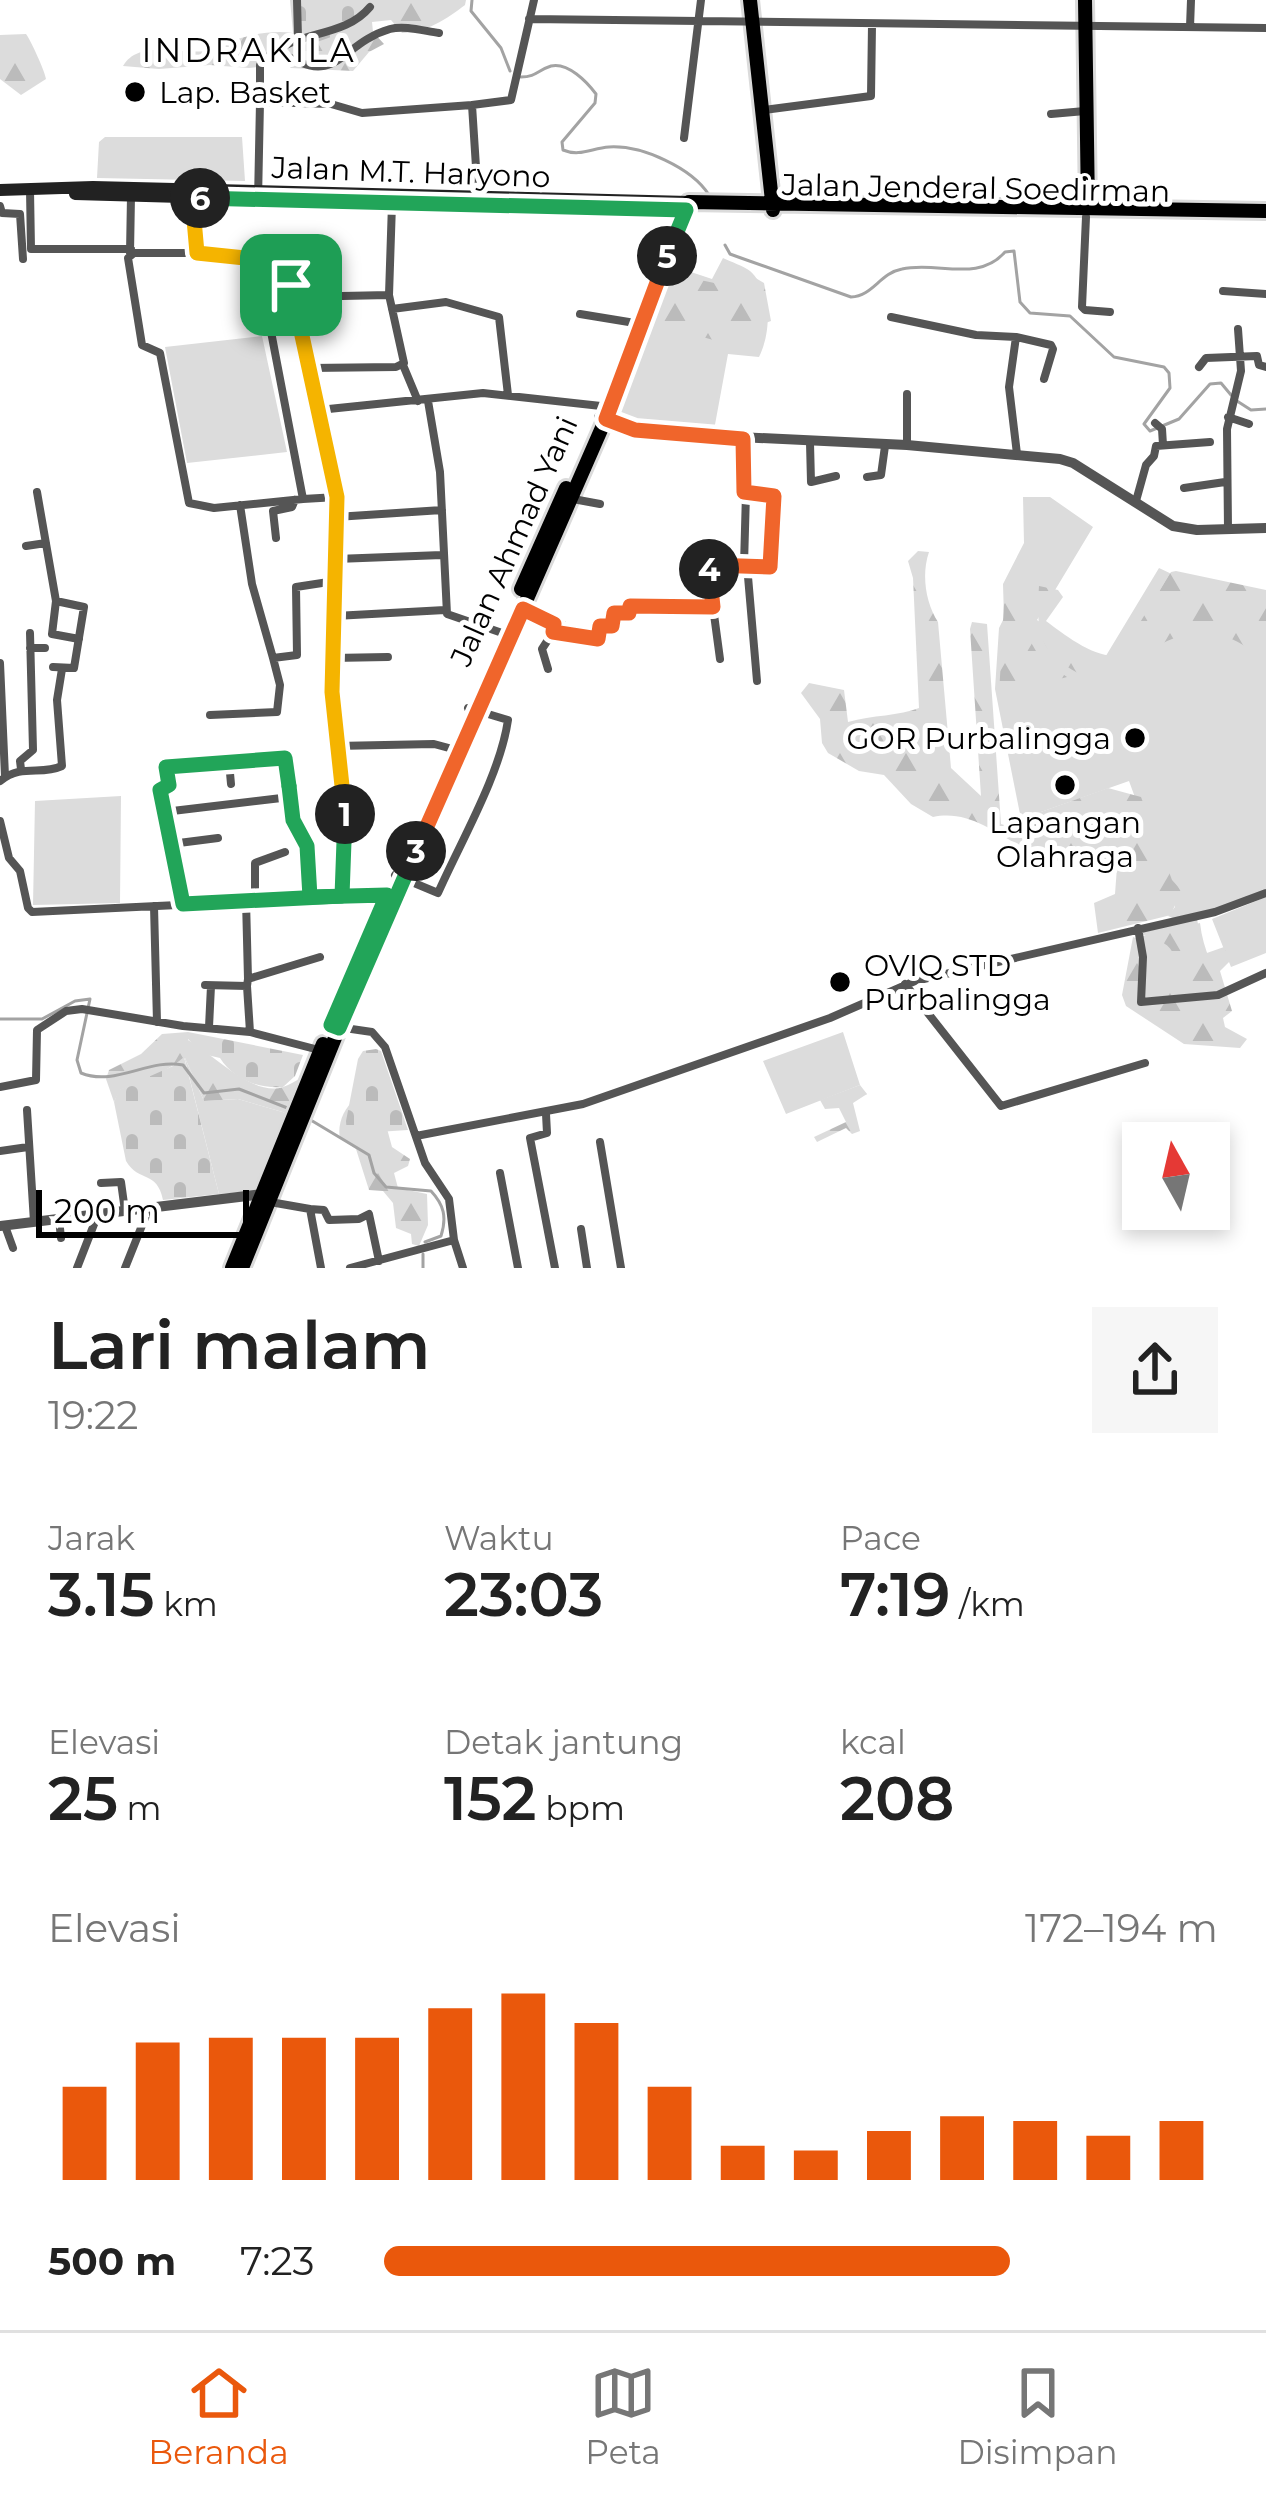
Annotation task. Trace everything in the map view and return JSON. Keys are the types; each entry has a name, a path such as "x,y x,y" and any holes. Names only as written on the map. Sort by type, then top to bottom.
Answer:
{"main road":[{"path":"750,0 773,207"},
{"path":"1085,0 1087,212"},
{"name":"Jalan M.T. Haryono","path":"0,190 93,187 392,204 479,202"},
{"name":"Jalan M.T. Haryono","path":"61,190 83,196 687,206"},
{"name":"Jalan Jenderal Soedirman","path":"687,206 1266,215"},
{"name":"Jalan Ahmad Yani","path":"298,1116 616,388 687,206"},
{"name":"Jalan Ahmad Yani","path":"506,634 523,609 605,412"},
{"name":"Jalan Ahmad Yani","path":"242,1268 320,1050 335,1027 387,895 400,877"},
{"name":"Jalan Ahmad Yani","path":"232,1268 268,1197"}],"street":[{"path":"296,0 298,37"},
{"path":"260,102 331,104 362,113 511,100 534,0"},
{"path":"684,138 701,0"},
{"path":"1190,28 1191,0"},
{"path":"258,196 260,64 275,48 350,23 370,7"},
{"path":"529,19 1266,28"},
{"path":"762,110 871,96 872,25"},
{"path":"275,48 299,65 318,67 392,28 439,34"},
{"path":"472,105 479,202"},
{"path":"1051,114 1086,111"},
{"path":"30,190 32,249 230,254 289,282 336,506 332,690 345,805 342,896"},
{"path":"131,196 130,283 142,344 160,353 189,503 214,508 296,502 442,510"},
{"path":"192,197 197,253"},
{"path":"392,204 389,295 403,365 423,401 438,454 446,610 448,616 506,634"},
{"path":"0,206 2,213 20,214 23,259"},
{"path":"1087,212 1082,307 1110,312"},
{"path":"1223,292 1266,294"},
{"path":"296,502 268,316 295,302 389,295"},
{"path":"392,309 446,302 499,316 508,394"},
{"path":"580,314 641,324"},
{"path":"891,317 1052,346 1045,379"},
{"path":"1228,529 1228,416 1241,357 1238,329"},
{"path":"1016,337 1009,387 1016,454"},
{"path":"1198,367 1206,358 1257,356 1258,365 1266,367"},
{"path":"310,368 403,365"},
{"path":"319,410 471,393 508,394 605,412 635,430 1016,454 1073,463 1173,526 1266,528"},
{"path":"907,394 907,446"},
{"path":"1228,416 1249,424"},
{"path":"1155,423 1162,428 1163,445"},
{"path":"743,439 746,565 757,681"},
{"path":"1136,501 1156,446 1210,442"},
{"path":"810,443 810,481 836,476"},
{"path":"867,477 881,475 885,446"},
{"path":"1184,488 1226,482"},
{"path":"37,492 56,602 52,634 79,640"},
{"path":"720,659 709,566 770,567 775,498 746,493"},
{"path":"571,499 600,504"},
{"path":"276,538 273,511 296,502"},
{"path":"210,715 274,713 280,689 252,584 240,508"},
{"path":"26,546 46,543"},
{"path":"336,559 442,555"},
{"path":"274,658 297,655 296,587 335,580"},
{"path":"0,663 2,779 21,769 56,770 62,766 57,668 74,668 83,606 56,602"},
{"path":"523,609 556,627 598,639 600,626 612,626 614,613 629,613 630,606 713,607"},
{"path":"335,616 446,610"},
{"path":"548,669 542,649 556,627"},
{"path":"21,769 20,761 33,750 30,633"},
{"path":"30,648 45,648"},
{"path":"332,658 388,657"},
{"path":"400,877 438,893 477,806 508,720 476,704"},
{"path":"336,746 434,744 455,750"},
{"path":"183,904 160,790 169,785 167,766 229,761 285,758 293,820 307,846 310,897"},
{"path":"229,761 231,784"},
{"path":"164,812 290,796"},
{"path":"0,821 9,858 32,912 387,895"},
{"path":"171,844 218,838"},
{"path":"250,1032 250,900 255,862 285,851"},
{"path":"0,871 16,867"},
{"path":"416,1136 546,1114 830,1018 905,985 1215,912 1266,893"},
{"path":"154,906 158,1022"},
{"path":"1138,928 1143,958 1141,1002 1218,995 1266,974"},
{"path":"209,1027 208,986 248,982 320,957"},
{"path":"905,985 1001,1106 1145,1063"},
{"path":"0,1087 36,1080 37,1030 67,1011 87,1009 250,1032 320,1050"},
{"path":"335,1027 367,1031 381,1039 425,1163 449,1199 454,1240 464,1268"},
{"path":"27,1110 34,1222"},
{"path":"546,1114 547,1133 530,1138 555,1268"},
{"path":"600,1142 621,1268"},
{"path":"0,1151 28,1148"},
{"path":"500,1173 518,1268"},
{"path":"101,1183 122,1182 125,1211"},
{"path":"13,1248 3,1226 268,1197 323,1209 329,1220 356,1220 369,1214 379,1261"},
{"path":"125,1268 149,1208"},
{"path":"310,1209 322,1268"},
{"path":"77,1268 98,1214"},
{"path":"59,1219 61,1238"},
{"path":"581,1229 587,1268"},
{"path":"350,1268 454,1240"}],"green space":[{"path":"290,0 466,0 451,15 419,31 402,33 391,20 372,22 373,32 384,44 369,52 353,71 291,68 277,54 265,66 249,68 123,66 140,52 200,52 252,35 293,33"},
{"path":"291,0 372,0 375,7 351,30 314,43 294,34"},
{"path":"26,34 46,79 21,95 0,79 0,35"},
{"path":"105,137 242,137 245,181 97,178 99,142"},
{"path":"723,258 750,271 763,290 767,325 759,357 728,354 714,430 627,424 621,420 619,404 670,265 712,279"},
{"path":"730,271 747,273 764,283 771,321 717,341 688,333 672,321 656,326 654,299 659,284 672,274 719,284"},
{"path":"262,336 287,452 187,463 165,347"},
{"name":"GOR Purbalingga","path":"1023,497 1050,497 1093,527 1037,620 1101,664 1159,568 1195,585 1266,600 1266,891 1223,907 1168,916 1175,907 1129,781 1021,819 995,689 1003,584 1024,543"},
{"path":"1026,544 1025,632 1040,658 1067,677 999,695 1005,585"},
{"path":"918,551 929,552 926,589 938,622 951,768 981,796 970,629 972,622 987,624 1001,824 1029,833 1034,824 1021,819 1108,788 1141,797 1172,880 1181,890 1171,915 1098,933 1094,903 1115,894 1117,867 1113,861 1057,861 982,824 933,817 911,804 884,775 859,771 828,753 820,719 801,693 809,683 844,690 848,722 919,708 913,578 908,561"},
{"path":"1171,572 1266,590 1266,667 1233,639 1206,633 1163,643 1115,675 1086,677 1058,660 1043,641 1039,586 1058,590 1063,597 1046,621 1091,650 1111,656 1120,655"},
{"path":"121,796 120,903 33,905 35,801"},
{"path":"1266,897 1266,953 1231,967 1212,919"},
{"path":"1197,919 1204,954 1224,947 1230,961 1220,971 1232,1011 1223,1018 1225,1027 1247,1039 1240,1048 1184,1044 1126,1006 1122,995 1133,937 1138,939 1139,980 1133,1000 1140,1006 1156,1005 1172,981 1174,955 1160,941 1140,933"},
{"path":"1200,923 1225,996 1133,1008 1129,983 1135,938"},
{"path":"188,1032 188,1040 259,1086 283,1087 301,1078 286,1113 238,1099 204,1101 185,1058 120,1090 114,1102 106,1079 109,1070 141,1054 162,1034"},
{"path":"188,1032 303,1055 295,1076 283,1087 264,1086 239,1077 220,1058 203,1054 188,1039"},
{"path":"843,1032 860,1085 786,1114 763,1061"},
{"path":"363,1051 381,1051 408,1130 347,1134 358,1059"},
{"path":"184,1056 204,1101 238,1099 286,1113 255,1191 219,1194"},
{"path":"184,1057 219,1194 163,1200 157,1184 126,1161 114,1102 119,1090"},
{"path":"860,1085 867,1094 853,1103 860,1131 852,1134 846,1128 817,1142 814,1137 846,1122 839,1108 825,1109 820,1100"},
{"path":"355,1100 386,1125 392,1147 410,1159 408,1166 394,1173 398,1188 427,1194 428,1225 419,1246 412,1244 411,1234 396,1228 393,1203 383,1191 369,1190 356,1149 340,1138 342,1117"}],"waterway":[{"path":"472,0 471,11 501,48 510,71"},
{"path":"521,77 551,66 564,67 596,94 595,103 562,142 563,150 622,147 651,154 679,167 709,195"},
{"path":"725,245 730,254 851,297 902,269 970,269 1014,251 1020,302 1030,313 1070,316 1114,357 1164,367 1169,373 1170,388 1144,424 1150,431 1179,419 1210,384 1221,383 1231,395"},
{"path":"1237,401 1251,410 1266,409"},
{"path":"0,1019 42,1019 75,1001 90,999 77,1060 81,1073 106,1077 158,1065 183,1065 204,1093 239,1089 290,1109"},
{"path":"309,1119 369,1155 374,1173 386,1187 431,1191 441,1206 444,1223 441,1236 425,1242"},
{"path":"423,1254 423,1268"}],"place":[{"name":"Lap. Basket","path":"135,92"},
{"name":"GOR Purbalingga","path":"1135,738"},
{"name":"Lapangan Olahraga","path":"1065,785"},
{"name":"OVIQ STD Purbalingga","path":"840,982"}],"district":[{"name":"INDRAKILA","path":"249,50"}],"route":[{"path":"291,285 245,258 197,253 192,197 686,210 606,419 635,430 743,439 744,492 775,498 770,567 710,566 713,607 630,606 629,613 614,613 612,626 600,626 598,639 553,632 554,624 523,609 339,1028 331,1025 387,895 342,896 310,897 307,846 293,820 286,758 169,766 169,785 160,790 183,904 342,896 345,805 332,692 337,497 291,285"}]}
